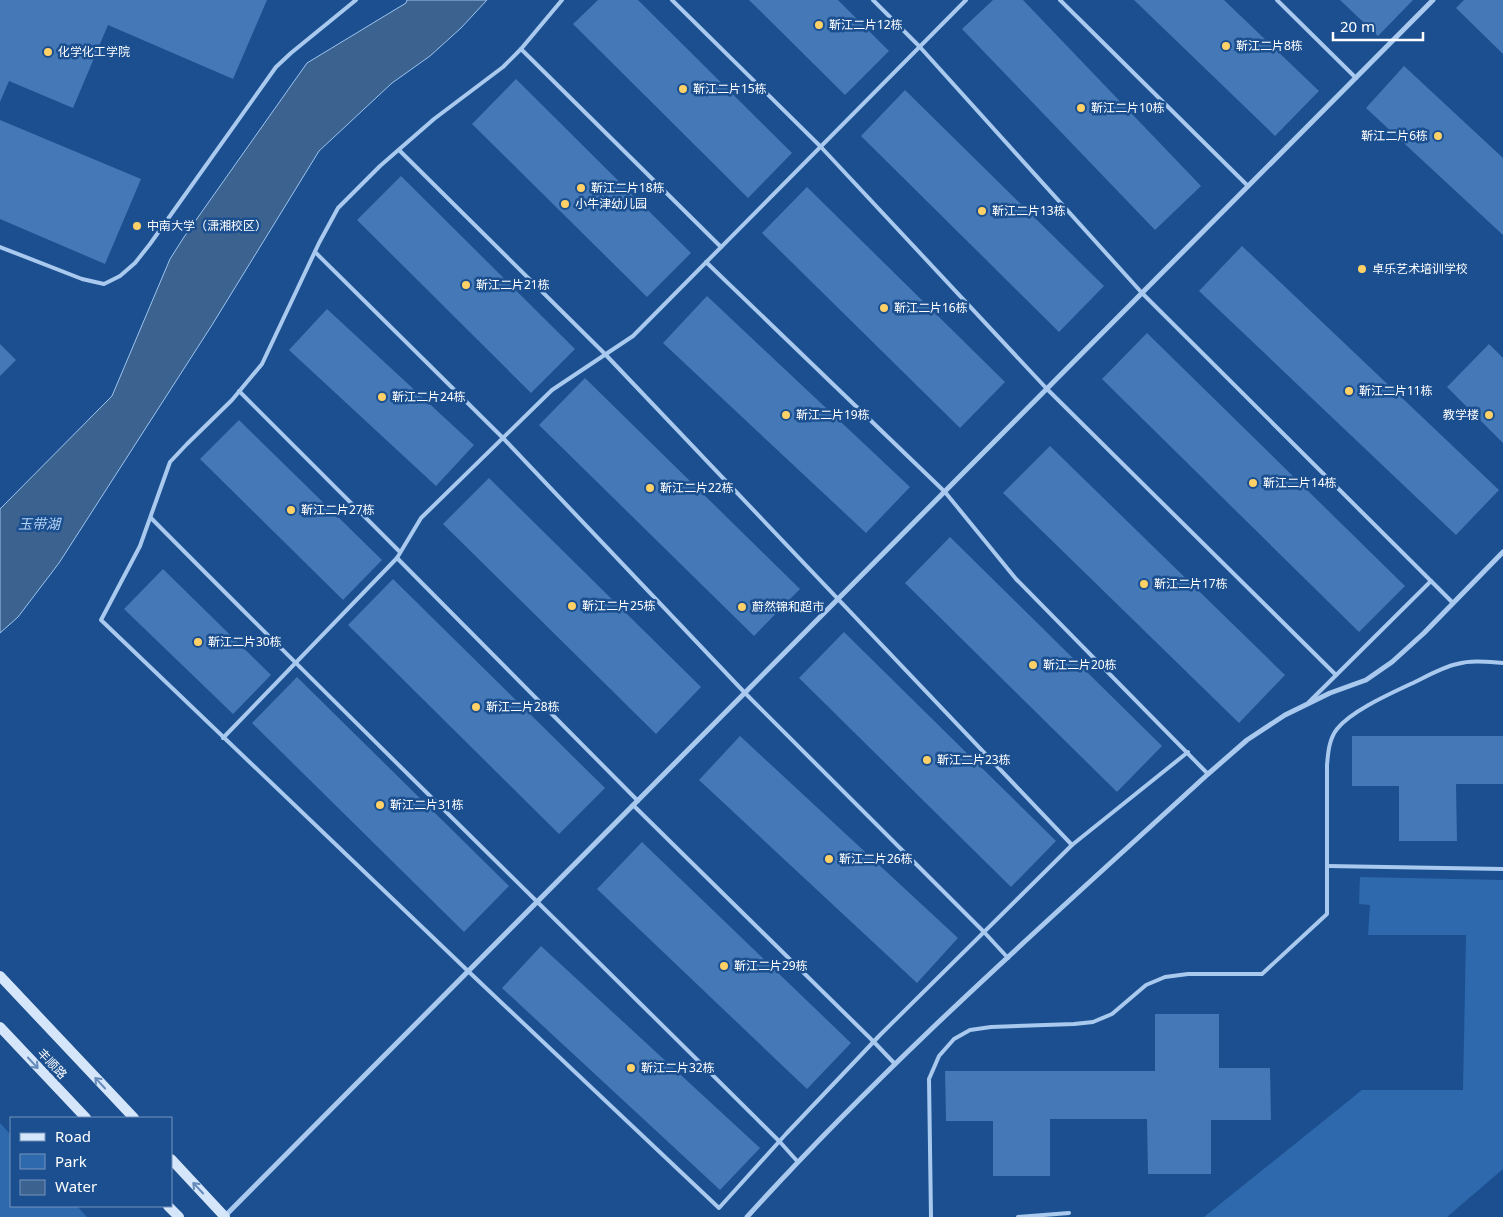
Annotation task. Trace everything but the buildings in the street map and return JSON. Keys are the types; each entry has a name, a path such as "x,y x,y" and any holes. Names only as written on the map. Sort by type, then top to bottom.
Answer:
{"main road":[{"path":"0,976 133,1117"},
{"name":"丰顺路","path":"0,1027 85,1117"},
{"path":"172,1160 225,1217"},
{"path":"169,1207 178,1217"}],"street":[{"path":"225,1217 1433,0"},
{"path":"747,1217 851,1107 895,1064 1208,774 1247,740 1285,715 1330,693 1366,680 1392,662 1424,633 1503,552"}],"lane":[{"path":"0,247 82,279 104,284 120,276 135,263 150,244 276,67 356,0"},
{"path":"562,0 521,49 503,67 434,119 380,166 338,208 262,364 239,391 170,462 140,546 101,620 719,1208 874,1042 1072,845 1188,752"},
{"path":"672,0 820,146 1047,389 1336,675"},
{"path":"873,0 919,46 1142,293 1453,603"},
{"path":"223,738 397,558 421,518 552,390 633,336 966,0"},
{"path":"1060,0 1248,186"},
{"path":"1277,0 1356,78"},
{"path":"521,49 721,246"},
{"path":"399,150 605,354 1072,845"},
{"path":"315,252 503,438 745,693 1008,958"},
{"path":"706,262 945,492 1016,579 1208,774"},
{"path":"239,391 400,552"},
{"path":"151,518 295,663 538,901 798,1162"},
{"path":"397,558 638,800"},
{"path":"1306,705 1431,581"},
{"path":"931,1217 929,1079 939,1056 954,1038 970,1030 991,1027 1093,1022 1112,1014 1146,985 1165,977 1188,974 1262,974 1327,914 1327,765 1329,744 1337,729 1354,715 1378,700 1439,670 1456,664 1473,662 1503,663"},
{"path":"633,806 895,1064"},
{"path":"1327,866 1503,868"},
{"path":"1018,1217 1069,1213"}],"green space":[{"path":"1360,877 1503,880 1503,1169 1447,1217 1204,1217 1362,1090 1463,1090 1466,935 1368,935 1370,905 1359,904"},
{"path":"0,1123 10,1134 10,1207 78,1207 87,1217 0,1217"}],"water":[{"name":"玉带湖","path":"407,0 487,0 461,28 430,56 392,83 319,151 212,325 59,563 18,617 0,633 0,509 112,396 170,259 307,63 406,3"}],"place":[{"name":"靳江二片12栋","path":"819,25"},
{"name":"靳江二片8栋","path":"1226,46"},
{"name":"化学化工学院","path":"48,52"},
{"name":"靳江二片15栋","path":"683,89"},
{"name":"靳江二片10栋","path":"1081,108"},
{"name":"靳江二片6栋","path":"1438,136"},
{"name":"靳江二片18栋","path":"581,188"},
{"name":"小牛津幼儿园","path":"565,204"},
{"name":"靳江二片13栋","path":"982,211"},
{"name":"中南大学（潇湘校区）","path":"137,226"},
{"name":"卓乐艺术培训学校","path":"1362,269"},
{"name":"靳江二片21栋","path":"466,285"},
{"name":"靳江二片16栋","path":"884,308"},
{"name":"靳江二片11栋","path":"1349,391"},
{"name":"靳江二片24栋","path":"382,397"},
{"name":"靳江二片19栋","path":"786,415"},
{"name":"教学楼","path":"1489,415"},
{"name":"靳江二片14栋","path":"1253,483"},
{"name":"靳江二片22栋","path":"650,488"},
{"name":"靳江二片27栋","path":"291,510"},
{"name":"靳江二片17栋","path":"1144,584"},
{"name":"靳江二片25栋","path":"572,606"},
{"name":"蔚然锦和超市","path":"742,607"},
{"name":"靳江二片30栋","path":"198,642"},
{"name":"靳江二片20栋","path":"1033,665"},
{"name":"靳江二片28栋","path":"476,707"},
{"name":"靳江二片23栋","path":"927,760"},
{"name":"靳江二片31栋","path":"380,805"},
{"name":"靳江二片26栋","path":"829,859"},
{"name":"靳江二片29栋","path":"724,966"},
{"name":"靳江二片32栋","path":"631,1068"}]}
